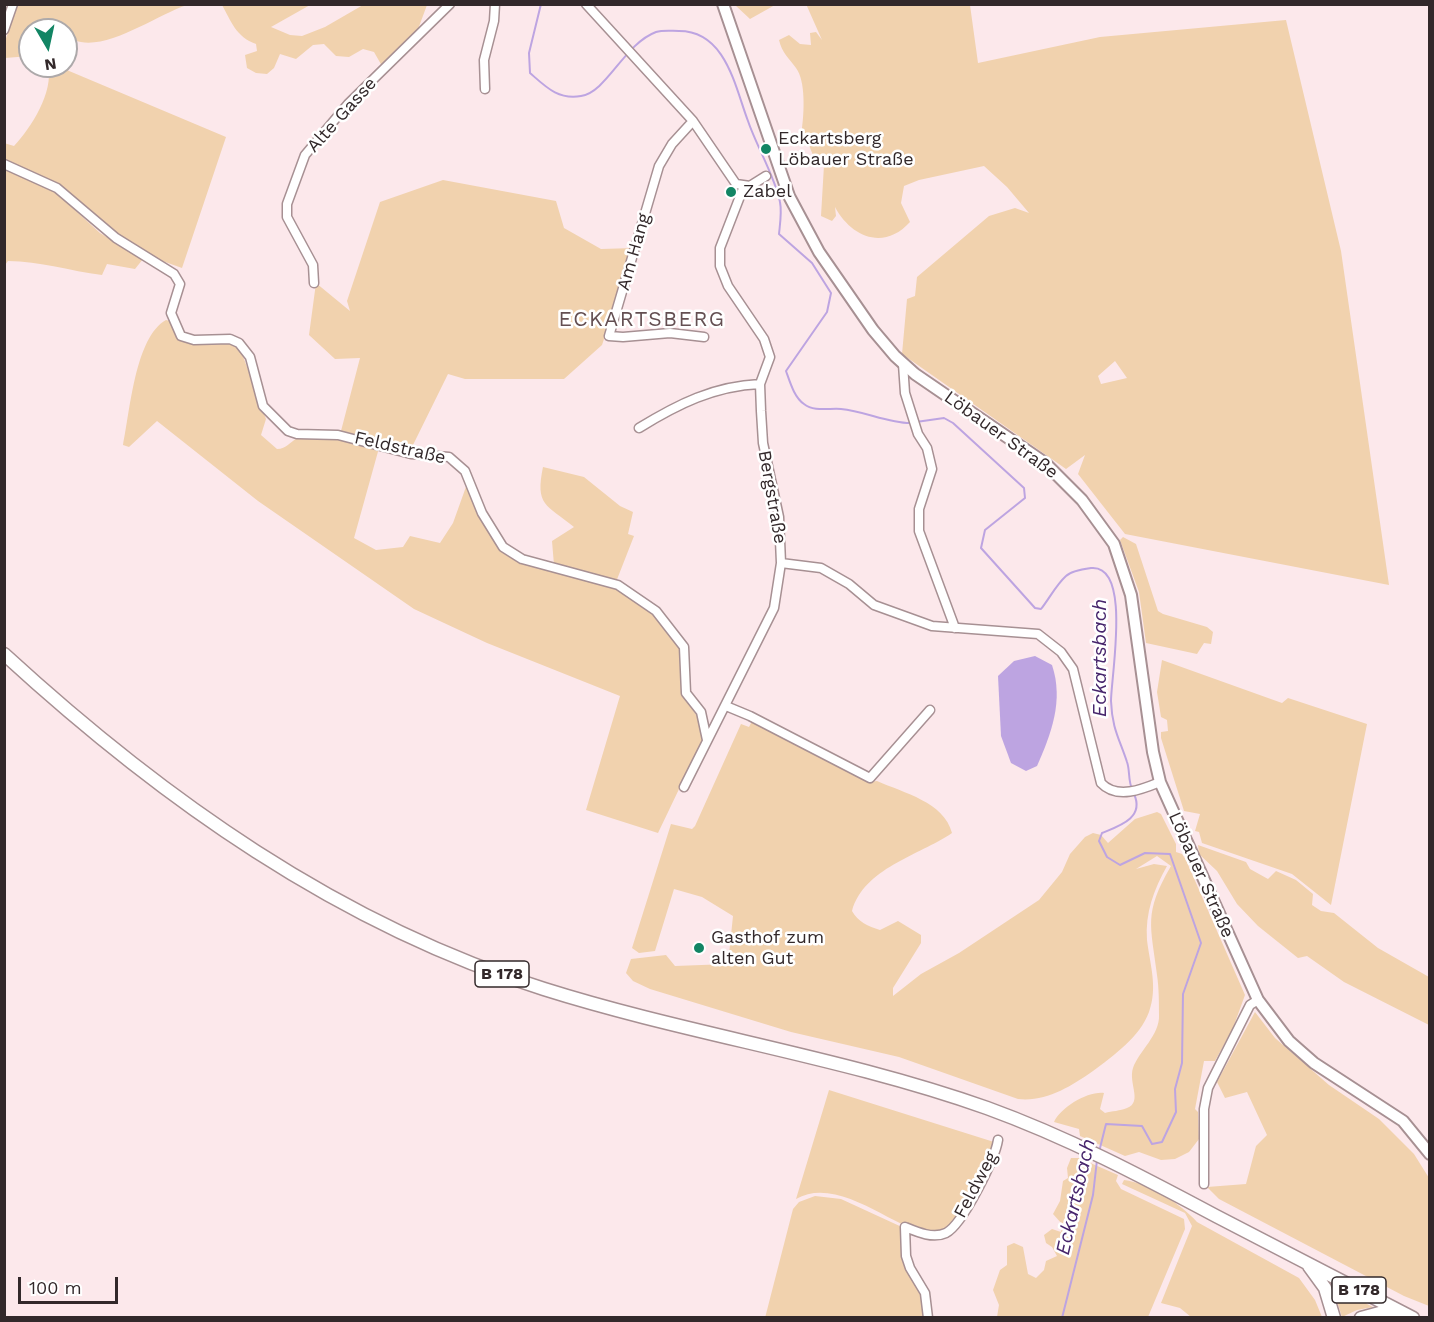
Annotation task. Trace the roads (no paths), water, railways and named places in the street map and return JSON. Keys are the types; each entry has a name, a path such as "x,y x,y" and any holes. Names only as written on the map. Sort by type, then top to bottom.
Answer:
{"highway":[{"name":"B 178","path":"4,654 113,748 209,820 311,885 397,931 474,964 542,988 639,1016 882,1076 986,1108 1073,1142 1135,1172 1413,1317"},
{"path":"1306,1263 1325,1288 1334,1317"},
{"path":"1361,1317 1383,1312 1404,1317"}],"main road":[{"name":"Löbauer Straße","path":"723,4 773,173 819,252 873,330 903,364 1045,463 1082,500 1109,537 1121,560 1131,595 1151,742 1160,782 1257,997 1288,1041 1314,1063 1403,1121 1430,1154"}],"street":[{"path":"4,30 13,4"},
{"name":"Alte Gasse","path":"314,283 313,265 287,217 287,204 306,155 348,104 450,4"},
{"path":"485,89 484,60 494,21 495,4"},
{"path":"586,4 693,121 732,179 744,186 773,173"},
{"name":"Am Hang","path":"693,121 672,144 658,166 609,336 623,338 670,333 704,337"},
{"name":"Feldstraße","path":"4,164 57,188 116,238 174,274 180,284 171,313 181,336 194,340 230,339 239,343 250,357 263,406 288,431 297,434 338,435 411,454 449,457 465,471 482,513 503,547 522,559 618,585 656,611 684,647 686,693 701,712 707,740"},
{"name":"Bergstraße","path":"684,787 774,608 781,563 779,517 763,443 760,384 770,357 764,339 722,277 719,258 720,248 744,186"},
{"path":"903,364 903,382 912,417 916,430 927,448 932,469 918,510 920,531 955,628"},
{"path":"639,428 681,402 737,385 760,384"},
{"path":"781,563 821,568 849,584 874,605 932,626 1038,634 1062,652 1072,669 1101,783 1108,789 1126,792 1140,790 1160,782"},
{"path":"726,706 870,778 930,710"},
{"path":"701,712 721,716"},
{"path":"1203,1184 1204,1109 1208,1088 1250,1005 1257,997"},
{"name":"Feldweg","path":"928,1317 925,1293 910,1268 906,1256 905,1227 926,1235 944,1234 955,1225 965,1211 998,1140"}],"waterway":[{"name":"Eckartsbach","path":"541,4 529,53 530,73 553,91 566,96 573,97 590,93 608,77 634,46 656,32 695,33 708,40 718,51 733,78 778,193 781,210 779,234 812,263 831,293 827,312 786,371 795,393 804,404 812,408 850,410 910,423"},
{"name":"Eckartsbach","path":"916,422 944,418 953,423 1024,488 1025,498 985,530 981,548 1035,608 1041,609 1068,574 1091,568 1104,572 1111,584 1115,602 1116,624 1111,701 1113,719 1128,765 1132,789"},
{"name":"Eckartsbach","path":"1099,1152 1106,1124 1142,1126 1152,1144 1162,1142 1176,1112 1175,1089 1182,1063 1183,994 1201,943 1170,854 1145,853 1120,865 1107,857 1099,841 1102,833 1122,824 1133,815 1136,809 1134,794"},
{"name":"Eckartsbach","path":"1062,1318 1093,1195 1097,1160"}],"place":[{"name":"Eckartsberg Löbauer Straße","path":"766,149"},
{"name":"Zabel","path":"731,192"},
{"name":"Gasthof zum alten Gut","path":"699,948"}],"district":[{"name":"ECKARTSBERG","path":"642,320"}]}
